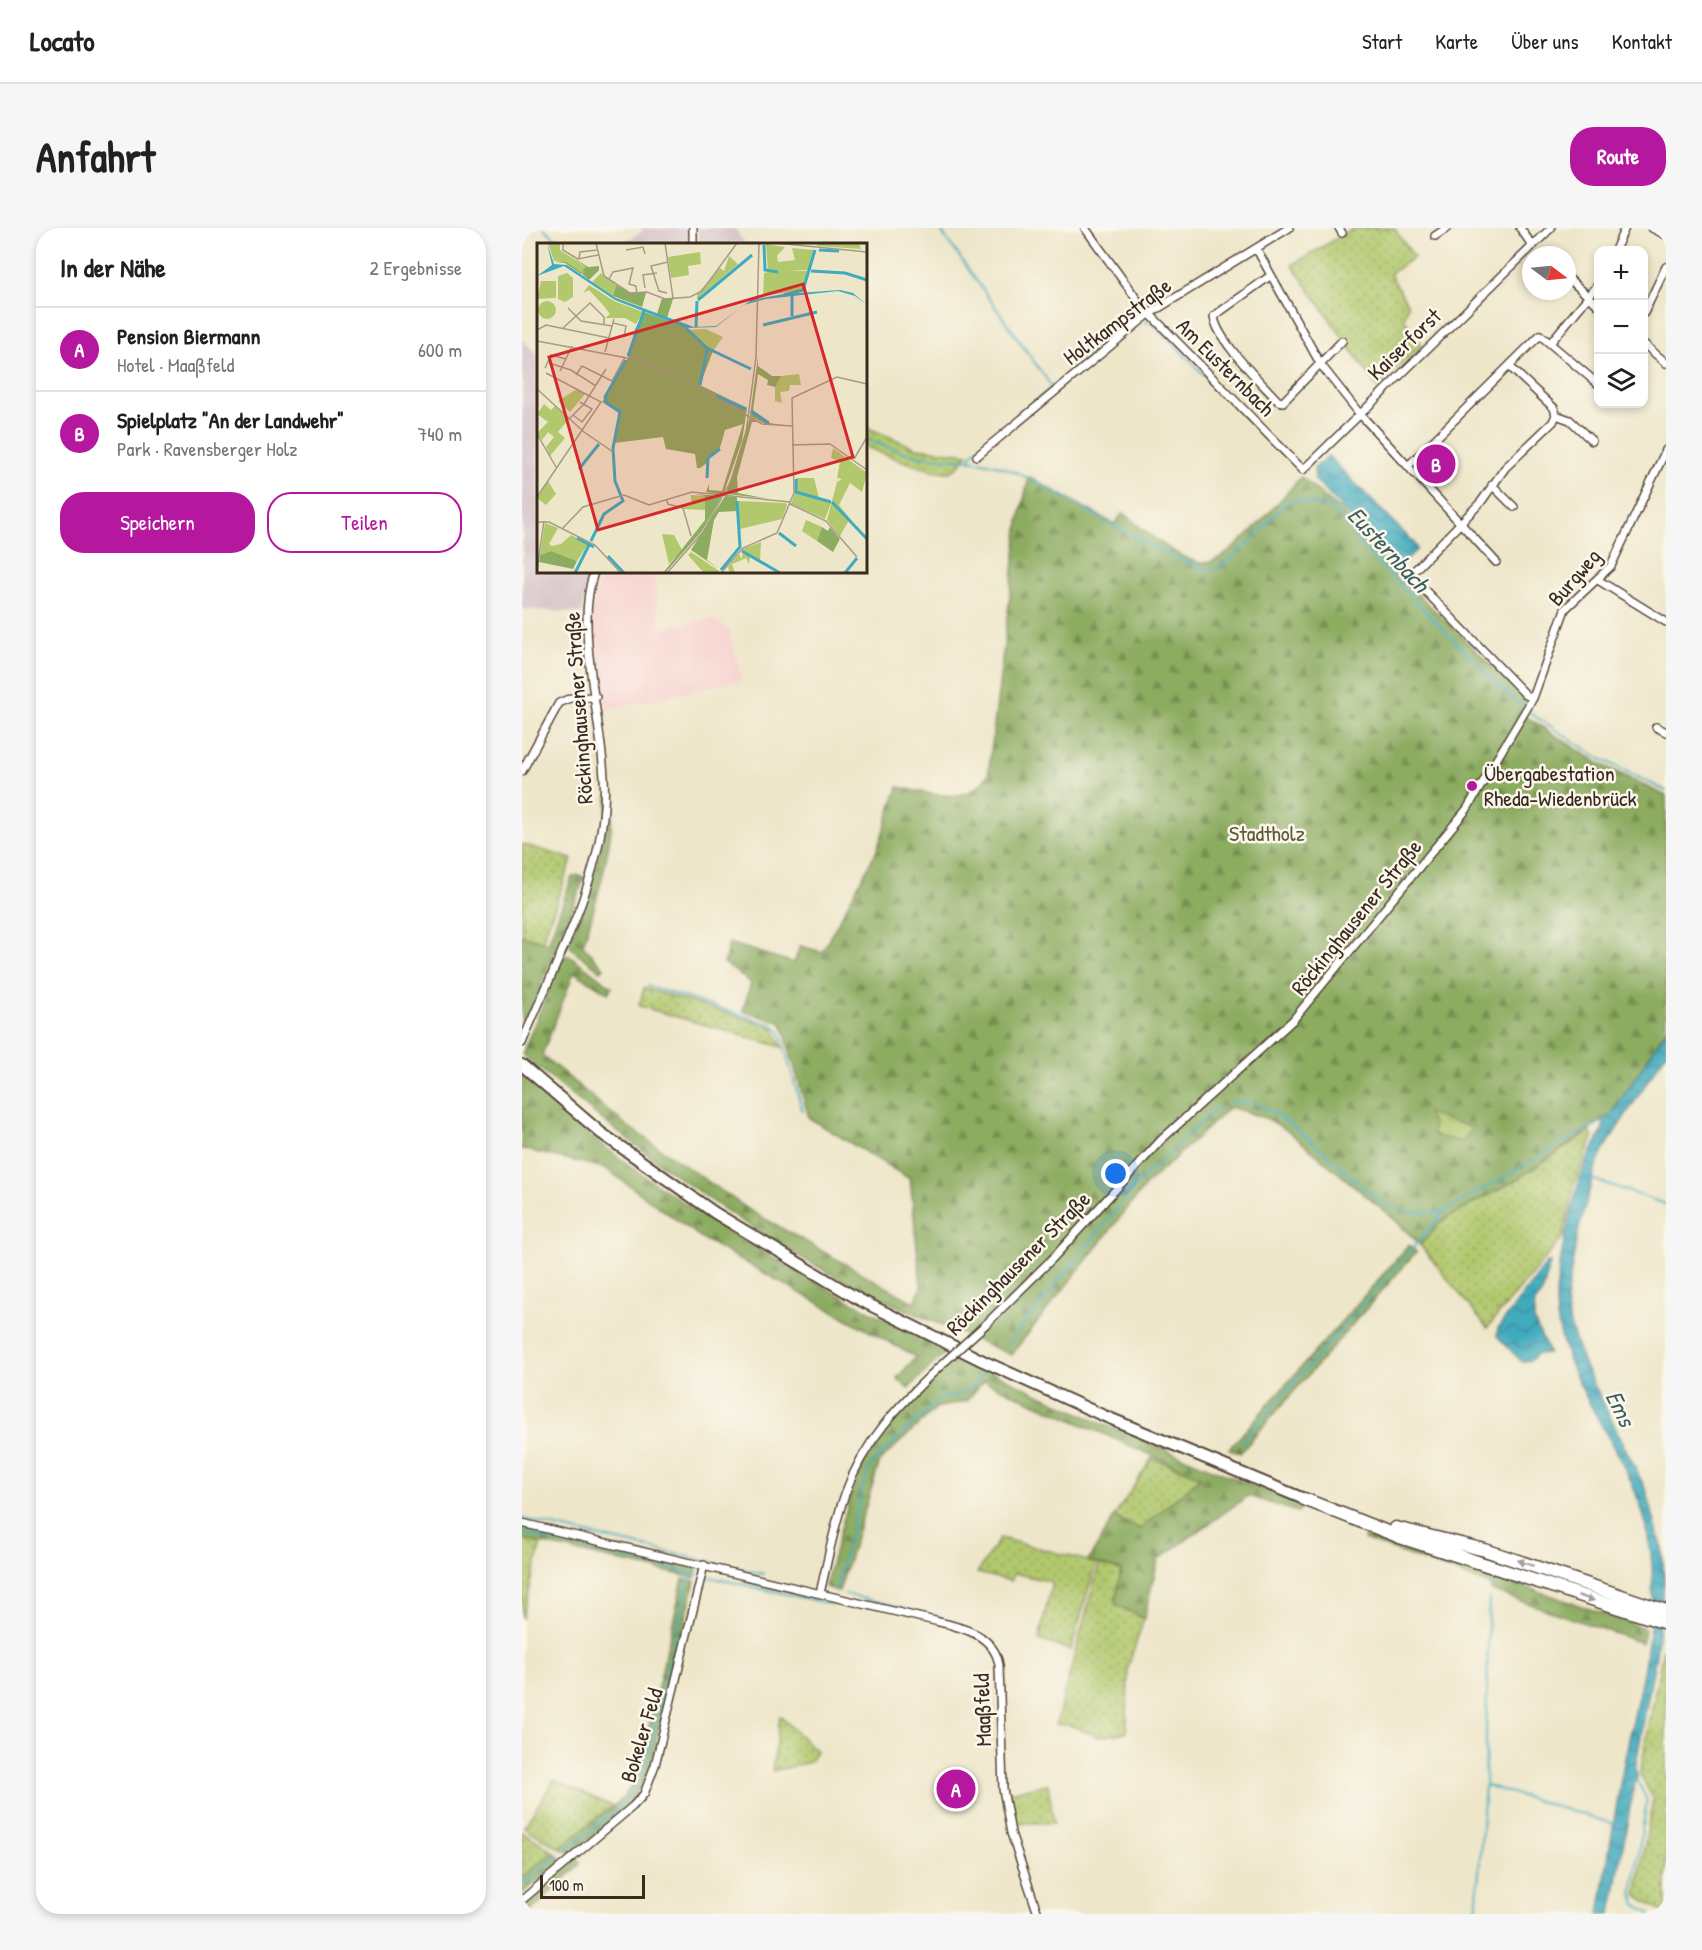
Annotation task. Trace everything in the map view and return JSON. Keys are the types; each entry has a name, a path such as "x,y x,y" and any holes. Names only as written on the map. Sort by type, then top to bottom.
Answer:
{"highway":[{"path":"1304,1499 1400,1537 1629,1606 1666,1623"},
{"path":"1629,1606 1666,1611"}],"main road":[{"path":"522,1065 601,1133 715,1213 860,1300 983,1361 1102,1415 1304,1499"}],"street":[{"name":"Am Eusternbach","path":"1085,228 1149,314 1303,470"},
{"name":"Holtkampstraße","path":"977,456 1149,314 1289,228"},
{"path":"1435,236 1447,228"},
{"path":"1520,228 1532,244"},
{"name":"Kaiserforst","path":"1303,470 1532,244 1551,228"},
{"path":"1617,246 1625,228"},
{"path":"1652,228 1666,235"},
{"path":"1256,249 1321,365 1359,413 1496,562"},
{"path":"1648,305 1666,267"},
{"path":"1270,276 1217,312 1214,322 1229,344 1278,401 1283,402 1342,341"},
{"path":"1576,285 1594,300"},
{"path":"1551,342 1594,292"},
{"path":"1409,465 1509,366 1521,351 1540,335 1594,380"},
{"path":"1648,347 1666,363"},
{"path":"1509,366 1554,408 1556,415 1553,422 1505,468 1481,502 1411,572 1410,578 1531,701"},
{"path":"1556,415 1570,420 1592,441"},
{"name":"Burgweg","path":"1531,701 1565,609 1611,566 1666,450"},
{"path":"1492,485 1514,507"},
{"name":"Röckinghausener Straße","path":"522,1043 585,892 601,833 604,781 587,616 594,573"},
{"path":"1598,580 1666,622"},
{"path":"522,771 559,703 570,698 596,697"},
{"name":"Röckinghausener Straße","path":"820,1593 845,1494 858,1464 887,1419 1053,1258 1161,1140 1306,1005 1467,809 1531,701"},
{"path":"1656,727 1666,732"},
{"path":"522,1523 820,1593"},
{"name":"Bokeler Feld","path":"522,1900 633,1806 644,1794 655,1765 704,1565"},
{"name":"Maaßfeld","path":"820,1593 966,1629 993,1647 999,1665 1003,1789 1011,1833 1038,1914"}],"shaded area":[{"path":"641,228 688,228 688,243 622,243 643,231"},
{"path":"698,228 735,228 744,243 698,243"},
{"path":"522,339 537,355 537,573 587,573 582,613 522,609"},
{"path":"600,573 654,573 660,629 710,618 729,629 742,680 602,711 591,617"}],"green space":[{"path":"1354,228 1394,228 1414,257 1390,274 1408,305 1404,319 1422,345 1378,388 1292,265"},
{"path":"867,427 916,448 968,454 952,471 945,472 896,459 867,447"},
{"path":"1435,443 1457,466 1436,487 1417,467 1417,462"},
{"name":"Stadtholz","path":"1029,477 1114,524 1123,513 1181,556 1201,563 1212,561 1239,543 1301,477 1342,512 1364,542 1527,700 1520,713 1600,764 1666,796 1666,1030 1612,1114 1516,1180 1443,1220 1420,1245 1396,1221 1288,1131 1268,1119 1230,1107 1146,1185 1011,1355 861,1289 774,1241 662,1165 522,1054 562,958 569,955 612,987 608,993 574,972 542,1055 626,1125 751,1211 915,1303 921,1286 910,1179 809,1118 782,1023 743,1011 751,983 724,963 729,943 794,963 800,946 822,952 877,850 898,787 935,795 959,795 970,792 988,775 1019,521"},
{"path":"608,794 614,794 608,852 583,945 604,968 601,971 571,948 569,942 595,870 603,834"},
{"path":"522,844 572,859 542,942 522,935"},
{"path":"578,875 585,877 522,1032 522,935 548,943 572,877"},
{"path":"644,988 773,1027 782,1047 639,1006"},
{"path":"522,1075 597,1141 723,1228 811,1280 947,1351 908,1389 897,1378 916,1357 703,1239 605,1168 522,1149"},
{"path":"1427,1113 1473,1128 1463,1142 1433,1135 1433,1124"},
{"path":"1590,1131 1593,1138 1574,1184 1563,1237 1487,1328 1420,1245 1443,1220 1516,1180"},
{"path":"1409,1245 1416,1252 1240,1453 1229,1449"},
{"path":"958,1356 1098,1422 1302,1506 1298,1512 1248,1496 1158,1560 1144,1619 1115,1604 1121,1570 1088,1561 1114,1517 1140,1529 1201,1477 984,1381 966,1401 936,1408 880,1461 839,1591 825,1587 849,1500 866,1459 891,1421 923,1387"},
{"path":"1152,1458 1202,1477 1140,1529 1114,1517"},
{"path":"522,1526 698,1566 695,1578 522,1539"},
{"path":"1367,1532 1645,1628 1642,1643 1492,1591 1488,1584 1364,1539"},
{"path":"1000,1538 1096,1563 1071,1650 1039,1640 1052,1582 1014,1573 1011,1581 977,1573"},
{"path":"522,1539 541,1544 522,1619"},
{"path":"1099,1564 1121,1570 1115,1603 1144,1619 1128,1667 1127,1732 1099,1737 1069,1725 1056,1724"},
{"path":"683,1579 695,1581 651,1762 645,1777 621,1812 575,1851 569,1852 559,1848 622,1799 630,1788 641,1761"},
{"path":"1663,1649 1666,1649 1666,1914 1636,1895 1653,1799 1640,1774"},
{"path":"780,1716 816,1751 810,1762 772,1771"},
{"path":"554,1780 612,1806 559,1848 524,1827"},
{"path":"1048,1784 1054,1823 1014,1823 1009,1792"},
{"path":"522,1831 554,1852 522,1877"},
{"path":"554,1852 561,1859 561,1863 522,1894 522,1877"},
{"path":"577,1859 581,1863 528,1914 522,1914 522,1905"}],"water":[{"path":"1328,456 1414,543 1417,549 1398,568 1315,480 1314,468"},
{"path":"1666,1030 1666,1053 1605,1147 1595,1169 1577,1236 1566,1301 1570,1325 1583,1362 1647,1492 1662,1550 1664,1582 1656,1655 1635,1769 1638,1778 1634,1785 1611,1914 1599,1914 1621,1777 1649,1638 1653,1577 1644,1517 1623,1464 1568,1359 1560,1332 1556,1292 1565,1238 1584,1166 1602,1131 1604,1119 1612,1114"},
{"path":"1547,1263 1550,1263 1543,1291 1534,1305 1534,1321 1549,1353 1537,1354 1531,1360 1522,1362 1497,1336 1498,1328"}],"waterway":[{"name":"Eusternbach","path":"544,228 561,243"},
{"path":"939,228 1052,387 1027,408"},
{"path":"1052,387 1136,316"},
{"path":"1145,322 1152,322 1223,394"},
{"path":"1228,400 1280,453"},
{"path":"969,460 972,454 1018,415"},
{"name":"Eusternbach","path":"867,439 915,455 990,463 1006,468 1033,480 1158,549 1199,567 1211,569 1220,566 1241,551 1286,503 1296,500 1329,507 1341,517 1362,547 1504,691 1533,715 1601,759 1666,791"},
{"path":"648,986 773,1025 780,1032 803,1112"},
{"path":"1230,1103 1246,1102 1266,1108 1309,1139 1368,1191 1389,1206 1413,1212 1445,1211"},
{"path":"1007,1345 1137,1184 1213,1111 1220,1108"},
{"path":"1241,1443 1445,1211 1599,1122 1607,1121"},
{"path":"1592,1179 1666,1204"},
{"path":"835,1591 867,1473 875,1460 939,1399 966,1392 984,1373"},
{"path":"522,1519 763,1574"},
{"path":"522,1533 698,1575"},
{"path":"563,1851 612,1813 631,1792 639,1778 646,1762 690,1573"},
{"path":"705,1576 831,1604 832,1600"},
{"path":"1490,1588 1491,1581"},
{"path":"845,1594 940,1617"},
{"path":"1476,1914 1485,1785 1489,1597"},
{"path":"1637,1780 1647,1800 1632,1895 1637,1905 1650,1914"},
{"path":"1485,1785 1614,1824"},
{"path":"522,1885 558,1855"}],"place":[{"name":"Spielplatz \"An der Landwehr\"","path":"1436,464"},
{"name":"Übergabestation Rheda-Wiedenbrück","path":"1472,786"},
{"name":"Pension Biermann","path":"956,1789"}],"water label":[{"name":"Ems","path":"1621,1408"}]}
